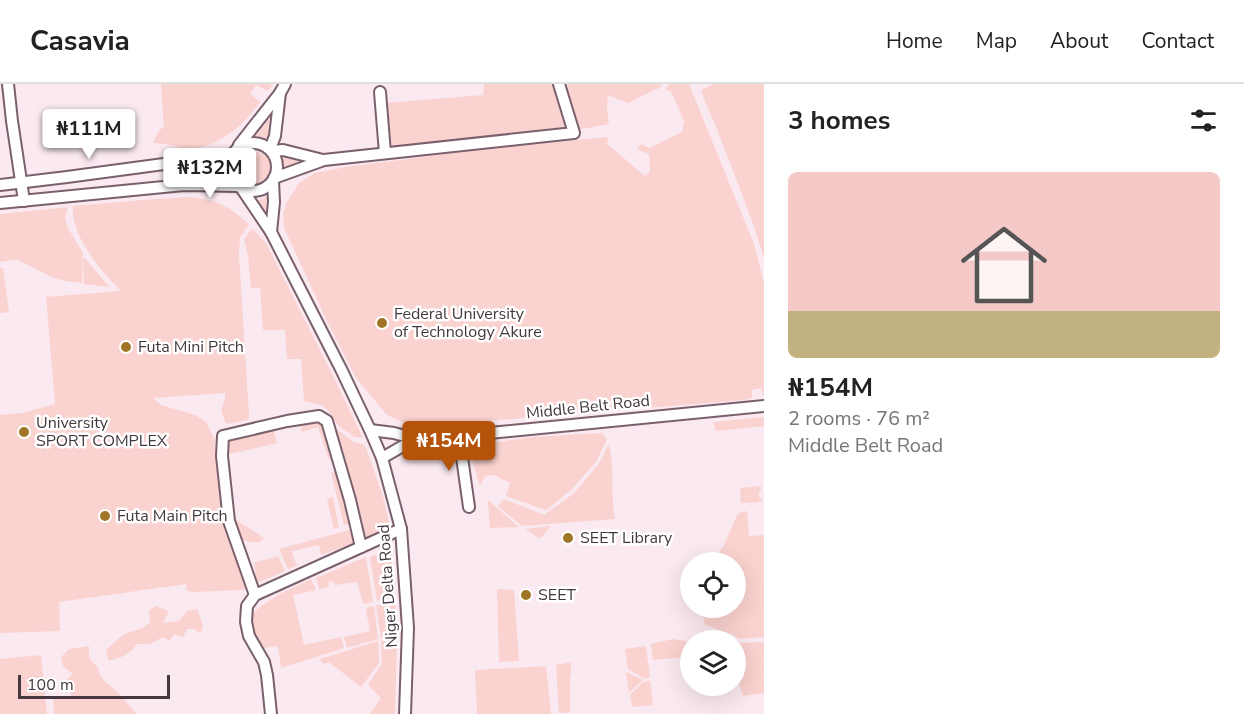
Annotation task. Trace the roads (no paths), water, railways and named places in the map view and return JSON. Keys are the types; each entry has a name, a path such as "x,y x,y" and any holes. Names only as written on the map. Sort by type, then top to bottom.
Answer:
{"street":[{"path":"8,84 9,105 24,201"},
{"path":"0,203 184,185 259,190 274,180 324,160 574,133 559,84"},
{"path":"271,150 283,89"},
{"path":"239,187 231,179 228,163 234,151 283,89"},
{"path":"380,92 385,153"},
{"path":"0,185 181,162 234,151 244,143 254,142 271,150 276,159 271,232"},
{"path":"271,150 283,150 324,160"},
{"name":"Niger Delta Road","path":"239,187 271,232 342,369 382,458 401,529 408,628 405,714"},
{"name":"Middle Belt Road","path":"370,430 415,439 764,406"},
{"path":"255,595 229,521 222,456 223,436 319,416 327,421 361,547"},
{"path":"459,436 468,507"},
{"name":"Middle Belt Road","path":"382,458 415,439"},
{"path":"271,714 264,662 249,636 246,622 247,606 255,595 401,529"}],"place":[{"name":"Federal University of Technology Akure","path":"382,323"},
{"name":"Futa Mini Pitch","path":"126,347"},
{"name":"University SPORT COMPLEX","path":"24,432"},
{"name":"Futa Main Pitch","path":"105,516"},
{"name":"SEET Library","path":"568,538"},
{"name":"SEET","path":"526,595"}]}
